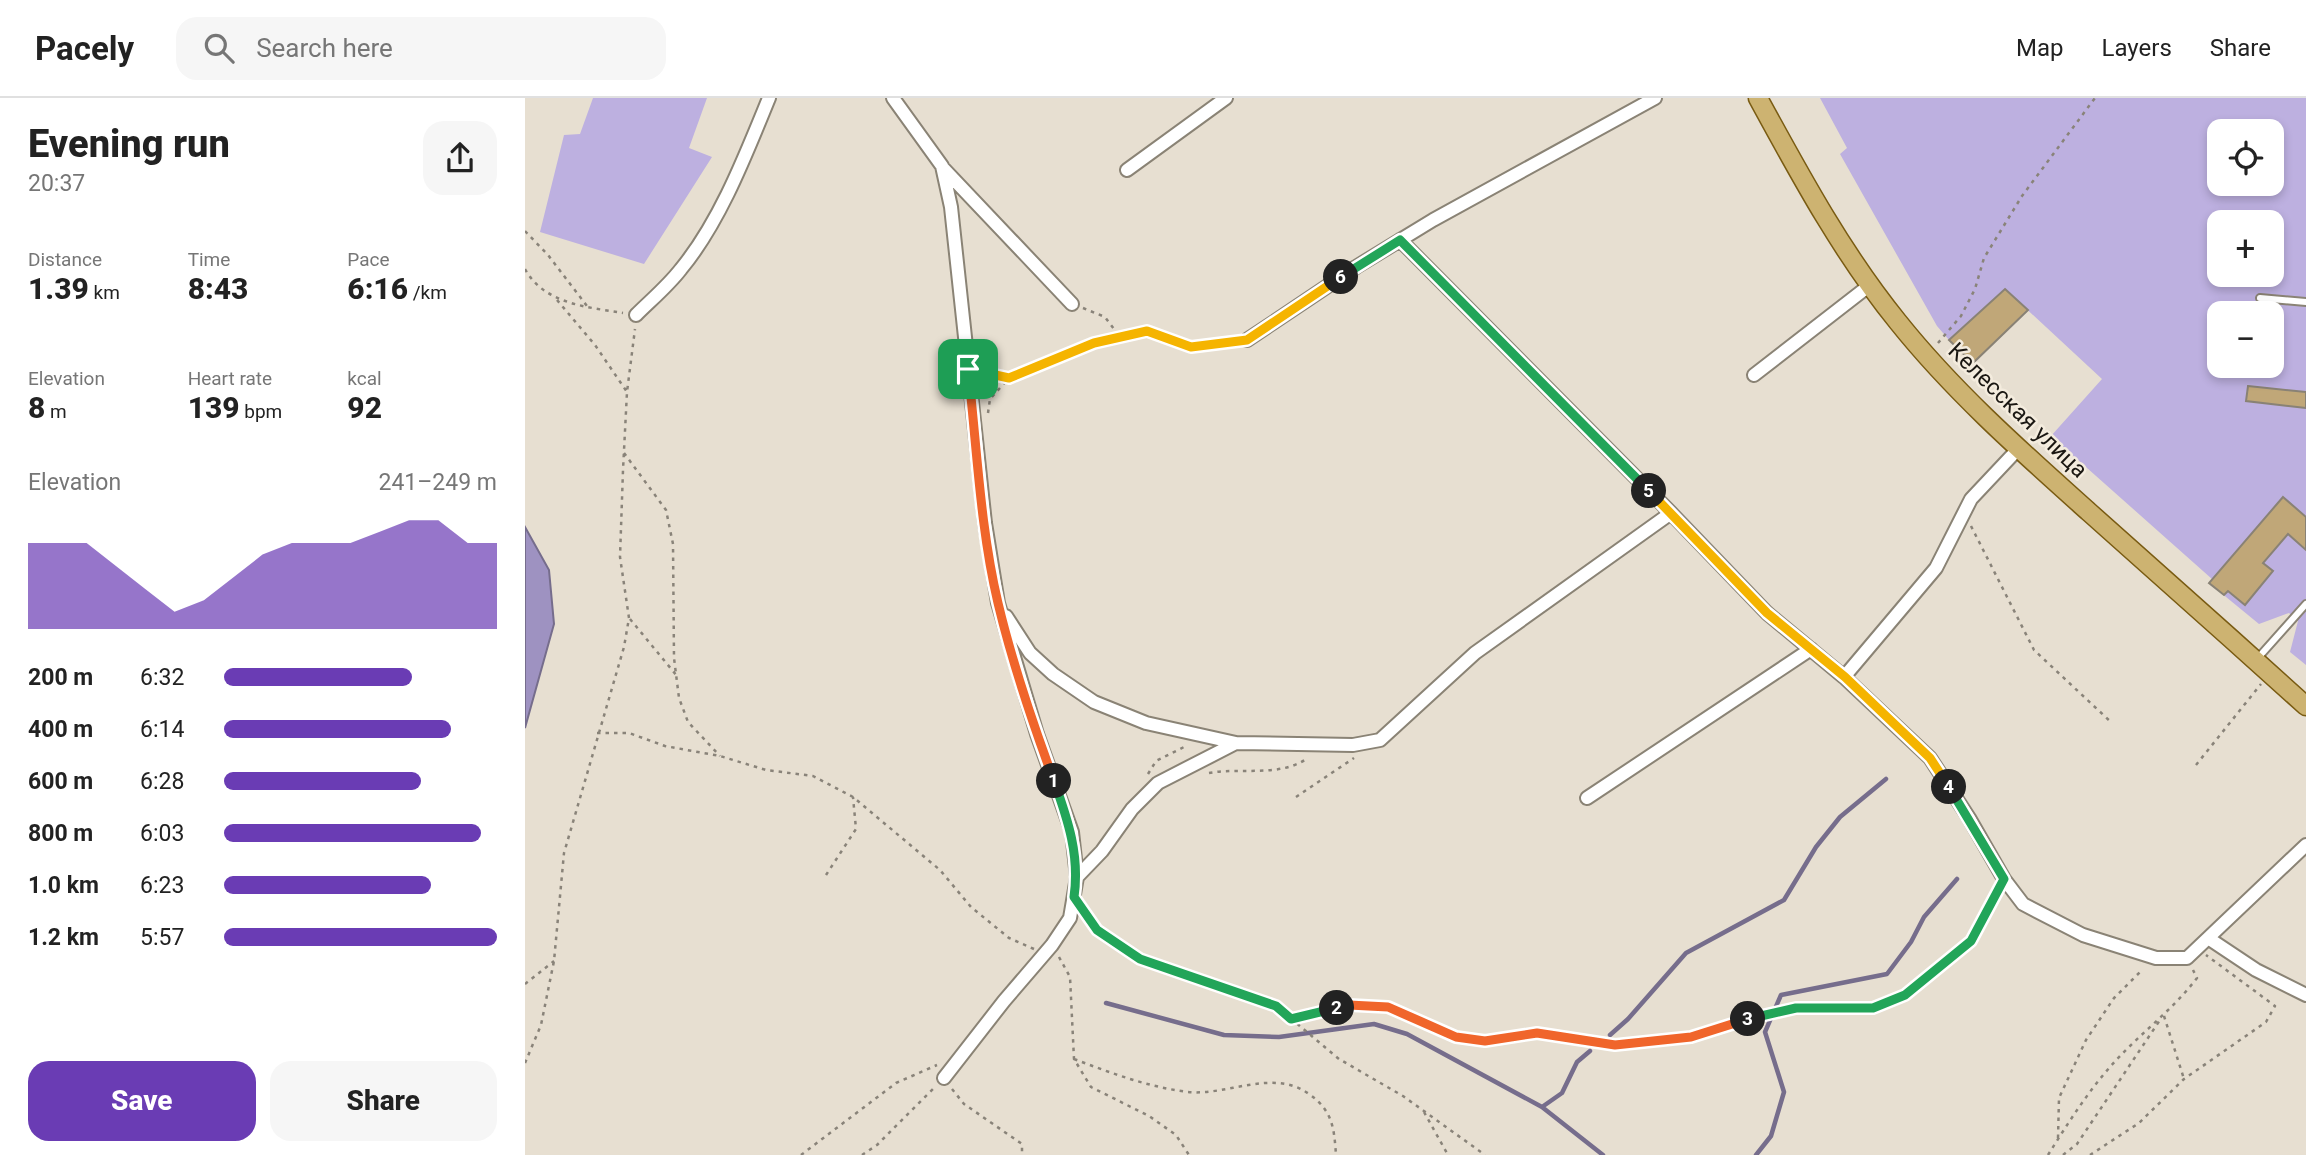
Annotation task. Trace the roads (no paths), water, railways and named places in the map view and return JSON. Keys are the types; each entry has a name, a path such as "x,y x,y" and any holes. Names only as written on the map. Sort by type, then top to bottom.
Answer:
{"main road":[{"name":"Келесская улица","path":"1761,99 1817,206 1870,285 1944,377 2019,449 2306,706"}],"street":[{"path":"636,315 681,269 705,234 743,162 769,98"},
{"path":"893,98 941,166 1072,304"},
{"path":"1127,170 1226,98"},
{"path":"1247,340 1400,240 1655,98"},
{"path":"941,166 951,207 985,523 998,603 1037,734 1072,832 1077,877 1070,918 944,1078"},
{"path":"1400,240 1767,613 1845,677 1930,758 2004,879 2023,904 2083,935 2156,958 2192,953 2306,845"},
{"path":"1754,375 1870,285"},
{"path":"1845,677 1936,568 1971,499 2019,449"},
{"path":"998,603 1030,653 1053,674 1094,702 1146,723 1236,743 1353,745 1380,740 1475,653 1671,513"},
{"path":"1587,798 1811,649"},
{"path":"1077,877 1102,851 1132,809 1158,783 1236,743"},
{"path":"2208,938 2256,970 2306,995"}],"lane":[{"path":"2260,298 2306,302"},
{"path":"2256,661 2306,604"}],"waterway":[{"path":"1610,1035 1628,1019 1686,953 1784,900 1816,847 1840,817 1886,779"},
{"path":"1756,1155 1771,1136 1784,1092 1765,1032 1781,995 1887,974 1911,942 1924,917 1957,879"},
{"path":"1106,1003 1224,1035 1279,1037 1374,1024 1407,1034 1542,1107 1603,1155"},
{"path":"1542,1107 1562,1093 1577,1062 1590,1051"}]}
